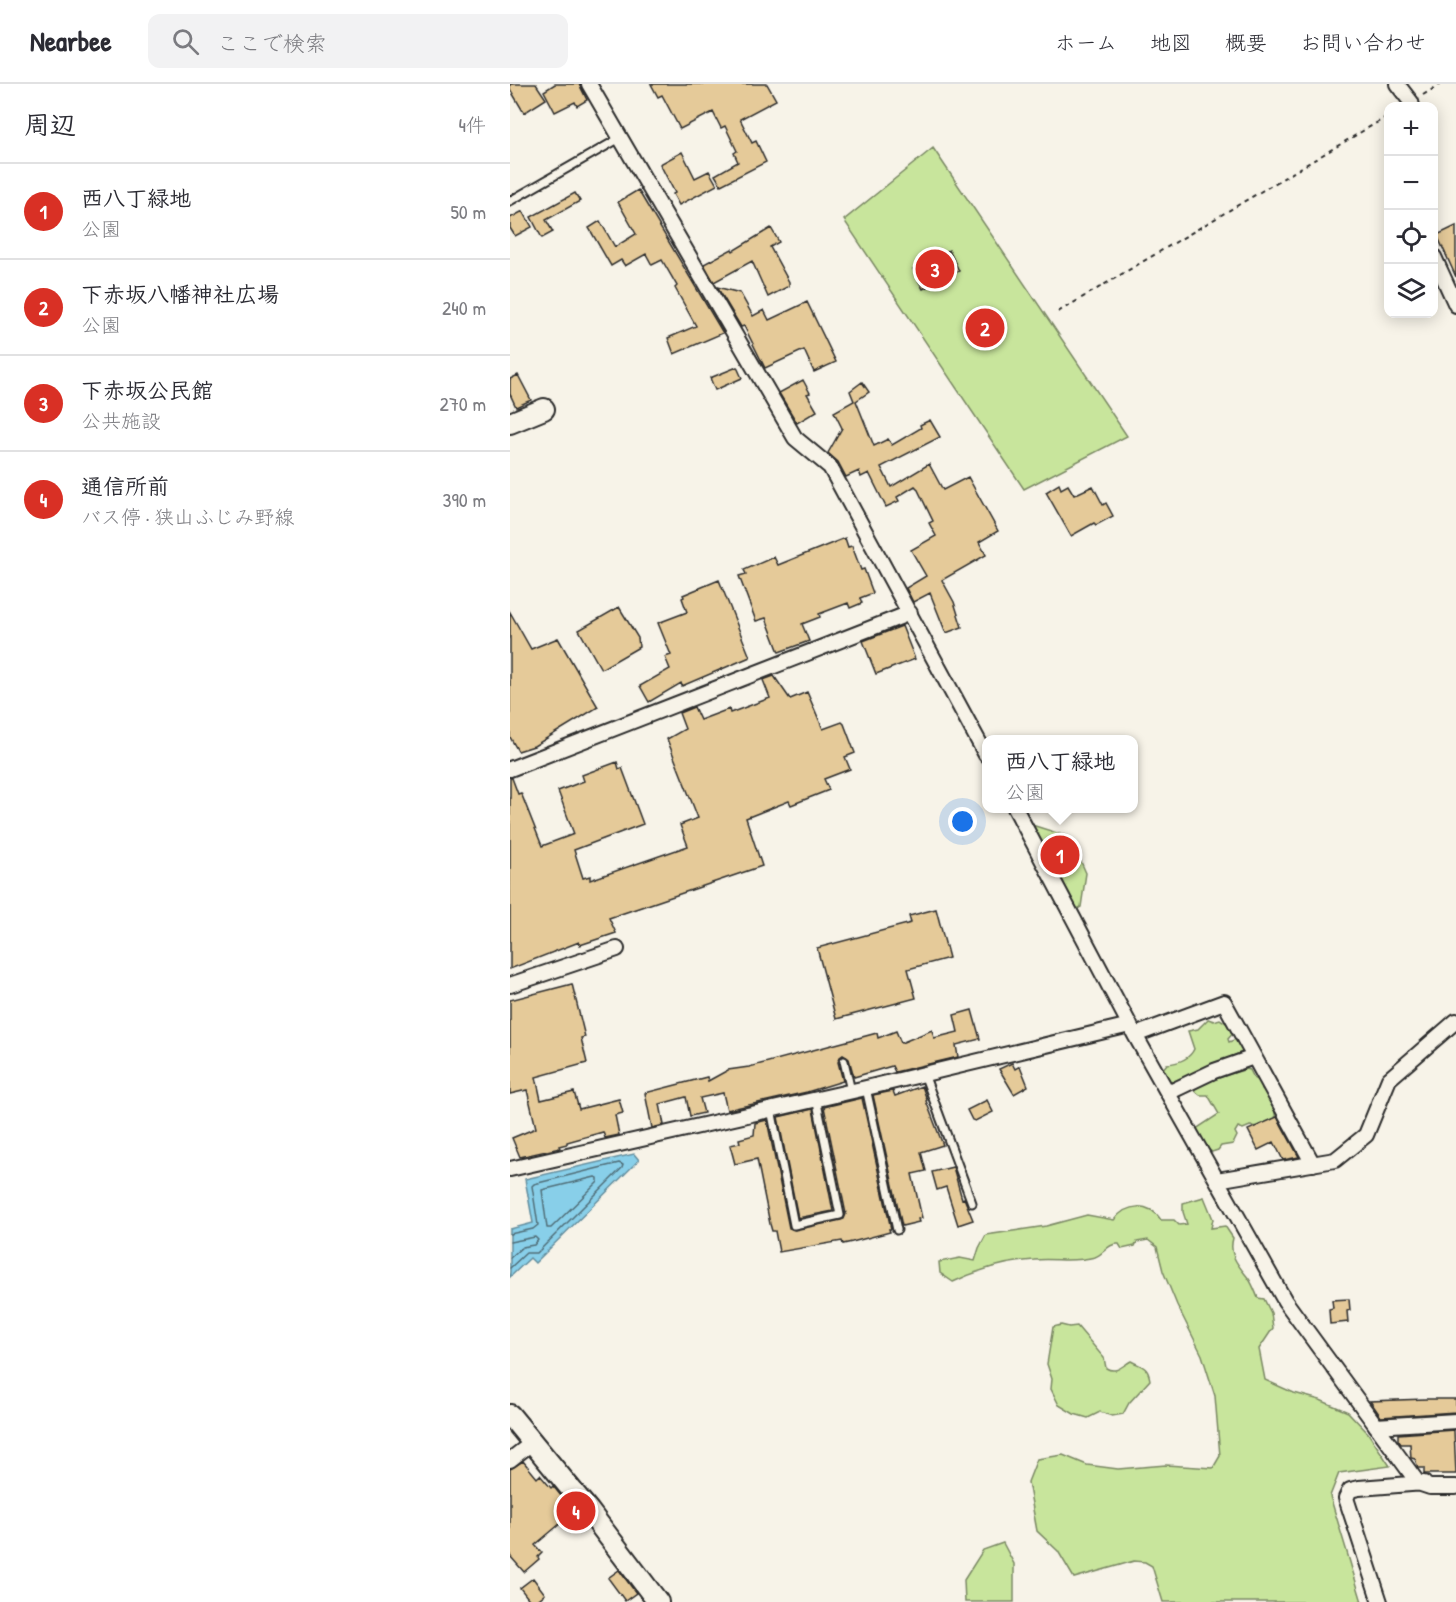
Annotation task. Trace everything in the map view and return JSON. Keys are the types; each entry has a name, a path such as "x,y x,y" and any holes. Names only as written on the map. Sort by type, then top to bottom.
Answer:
{"main road":[{"path":"510,423 544,409"},
{"path":"510,1415 589,1511 650,1599"}],"street":[{"path":"589,84 795,438 830,467 982,746"},
{"path":"1397,84 1411,102"},
{"path":"1437,264 1456,305"},
{"path":"510,769 910,613"},
{"path":"1018,813 1132,1030 1285,1301 1418,1483 1430,1487 1456,1487"},
{"path":"510,985 617,949"},
{"path":"510,1169 816,1098 1132,1030 1224,1002 1313,1164"},
{"path":"1217,1180 1335,1160 1366,1135 1389,1079 1456,1021"},
{"path":"1168,1093 1214,1071 1254,1057"},
{"path":"1376,1426 1456,1421"},
{"path":"510,1460 532,1442"},
{"path":"1380,1602 1346,1498 1350,1490 1456,1481"}],"lane":[{"path":"510,201 620,138"},
{"path":"844,1061 851,1091"},
{"path":"924,1074 972,1203"},
{"path":"866,1088 897,1230"},
{"path":"771,1109 794,1226 840,1215 816,1098"}],"path":[{"path":"1058,312 1384,119"}],"green space":[{"path":"933,148 1127,436 1024,489 844,220"},
{"path":"1032,825 1070,837 1086,873 1081,907 1072,912 1028,827"},
{"path":"1208,1019 1214,1021 1220,1019 1234,1028 1234,1032 1228,1039 1229,1042 1239,1038 1244,1045 1242,1052 1172,1083 1166,1082 1161,1071 1167,1064 1179,1062 1189,1056 1194,1049 1188,1031 1198,1029"},
{"path":"1246,1069 1250,1070 1254,1078 1261,1082 1262,1089 1272,1096 1276,1120 1259,1127 1250,1126 1243,1129 1238,1127 1233,1144 1221,1146 1212,1152 1202,1144 1196,1129 1219,1114 1208,1095 1200,1095 1194,1090 1211,1081"},
{"path":"1204,1197 1213,1219 1211,1228 1225,1226 1233,1238 1232,1250 1235,1260 1250,1281 1258,1298 1264,1299 1271,1313 1273,1328 1259,1349 1265,1380 1348,1412 1368,1433 1390,1466 1339,1473 1330,1496 1362,1602 1163,1602 1152,1566 1145,1562 1134,1561 1074,1578 1058,1551 1037,1531 1028,1482 1037,1459 1063,1455 1087,1465 1118,1469 1166,1465 1213,1468 1220,1456 1215,1396 1202,1355 1177,1305 1163,1271 1157,1247 1148,1240 1122,1249 1119,1244 1115,1244 1098,1256 1087,1259 1034,1260 1003,1265 982,1270 953,1282 940,1273 939,1262 960,1258 975,1261 986,1235 1046,1226 1087,1215 1114,1220 1119,1214 1131,1208 1144,1208 1156,1214 1161,1220 1174,1220 1179,1225 1187,1224 1183,1203"},
{"path":"1077,1326 1104,1358 1106,1368 1116,1370 1131,1361 1146,1369 1150,1380 1129,1403 1123,1414 1112,1416 1100,1412 1088,1418 1074,1414 1059,1405 1051,1389 1052,1379 1047,1364 1053,1327"},
{"path":"1003,1543 1014,1564 1014,1602 965,1602 964,1580 983,1550"}],"water":[{"path":"634,1154 639,1160 535,1263 530,1258 510,1277 510,1229 533,1223 525,1179"}],"building":[{"path":"510,84 536,84 546,99 524,113 510,89"},
{"path":"555,84 579,84 587,100 577,106 575,102 555,112 544,91"},
{"path":"651,84 767,84 776,100 740,119 752,143 756,141 766,162 721,185 715,175 738,162 734,153 737,151 725,126 721,128 713,112 680,129 662,95 658,97"},
{"path":"682,152 695,178 709,171 717,185 679,205 660,164"},
{"path":"638,190 723,333 674,354 668,338 696,326 662,260 652,265 646,254 625,266 621,260 611,266 589,228 600,221 615,247 636,234 618,202"},
{"path":"575,193 580,201 546,220 553,232 542,238 531,217"},
{"path":"523,211 532,227 515,236 510,228 510,218"},
{"path":"1456,226 1456,277 1438,237 1438,235"},
{"path":"771,228 779,242 770,247 789,286 768,297 752,261 714,282 704,264 732,249 733,251"},
{"path":"949,250 959,271 923,289 913,269"},
{"path":"717,287 740,293 753,316 764,310 769,320 807,302 836,362 814,372 804,350 765,368 744,326 741,327"},
{"path":"737,367 742,378 715,390 710,378"},
{"path":"518,375 531,400 516,407 510,394 510,379"},
{"path":"803,380 810,393 807,394 817,411 797,423 779,393"},
{"path":"862,382 869,392 856,401 874,446 888,439 892,445 930,420 940,437 881,467 891,487 929,464 943,490 968,477 998,531 979,542 986,555 942,580 954,602 962,627 946,633 930,593 913,602 906,588 926,576 911,550 936,536 929,523 933,521 917,488 915,486 897,497 899,501 886,507 869,473 861,477 859,471 846,477 838,462 828,453 842,428 834,412 854,401 850,391"},
{"path":"1059,484 1061,489 1068,485 1074,495 1093,486 1103,505 1106,503 1113,516 1096,525 1094,523 1071,536 1046,492"},
{"path":"845,538 848,547 852,546 861,570 864,569 873,593 860,598 862,603 850,608 848,603 819,614 820,617 802,624 809,641 779,652 766,618 756,621 739,576 746,574 744,570 774,557 778,565"},
{"path":"719,580 750,657 682,686 681,683 649,702 640,686 670,669 665,657 671,655 658,623 687,612 683,595"},
{"path":"619,607 638,638 639,647 601,669 579,630"},
{"path":"510,612 531,649 558,638 598,707 534,746 518,751 510,737"},
{"path":"902,626 915,659 876,674 863,641"},
{"path":"774,676 790,699 807,692 823,729 842,722 844,724 855,753 845,757 850,769 824,779 829,790 791,805 789,801 746,818 762,866 609,918 616,933 580,945 579,942 510,969 510,778 518,794 521,793 542,846 574,834 558,791 584,781 582,775 617,762 619,769 622,768 643,824 574,850 583,878 590,876 590,880 688,846 680,825 698,818 667,739 685,729 679,713 694,707 700,720 729,709 730,713 770,698 763,680"},
{"path":"936,909 949,958 908,969 916,998 836,1019 817,948 911,923 909,916"},
{"path":"572,984 585,1037 581,1038 587,1063 536,1077 541,1100 574,1092 579,1109 619,1099 623,1113 615,1115 619,1135 605,1138 603,1132 567,1142 559,1146 560,1148 520,1157 512,1138 536,1128 527,1090 510,1094 510,1000"},
{"path":"972,1010 980,1039 956,1045 958,1057 895,1072 892,1066 854,1077 849,1059 843,1055 838,1062 843,1081 807,1092 727,1110 723,1093 700,1098 704,1113 690,1116 686,1097 660,1104 664,1125 652,1128 645,1093 707,1077 708,1081 728,1070 749,1067 877,1033 878,1038 896,1031 901,1043 932,1030 934,1038 958,1032 954,1015"},
{"path":"1012,1063 1015,1069 1020,1066 1028,1086 1014,1094 999,1069"},
{"path":"922,1086 943,1145 921,1152 926,1171 912,1174 922,1218 918,1219 919,1222 902,1226 873,1095 893,1091 895,1096"},
{"path":"862,1098 890,1232 843,1244 842,1241 779,1252 775,1231 772,1231 770,1224 757,1159 735,1164 730,1145 740,1143 739,1139 754,1135 755,1123 767,1120 789,1228 795,1230 844,1219 846,1214 824,1107"},
{"path":"987,1100 993,1112 975,1121 972,1120 967,1110"},
{"path":"813,1109 833,1211 798,1218 778,1117"},
{"path":"1277,1117 1299,1157 1283,1160 1274,1142 1258,1150 1248,1130"},
{"path":"953,1167 962,1199 964,1198 973,1220 958,1225 946,1187 937,1190 932,1172"},
{"path":"1349,1299 1348,1322 1330,1324 1329,1309 1333,1308 1332,1300"},
{"path":"1456,1399 1456,1412 1381,1417 1370,1401"},
{"path":"1454,1430 1456,1474 1424,1474 1424,1468 1418,1468 1415,1459 1411,1458 1410,1444 1401,1444 1398,1440 1398,1434"},
{"path":"523,1461 537,1478 540,1475 551,1488 553,1486 571,1508 564,1514 567,1518 535,1545 542,1553 539,1559 524,1572 510,1556 510,1469"},
{"path":"619,1570 636,1593 625,1601 608,1578"},
{"path":"533,1578 545,1594 535,1602 531,1602 520,1588"}],"place":[{"name":"下赤坂公民館","path":"935,269"},
{"name":"下赤坂八幡神社広場","path":"985,328"},
{"name":"西八丁緑地","path":"1060,855"},
{"name":"通信所前","path":"576,1511"}]}
